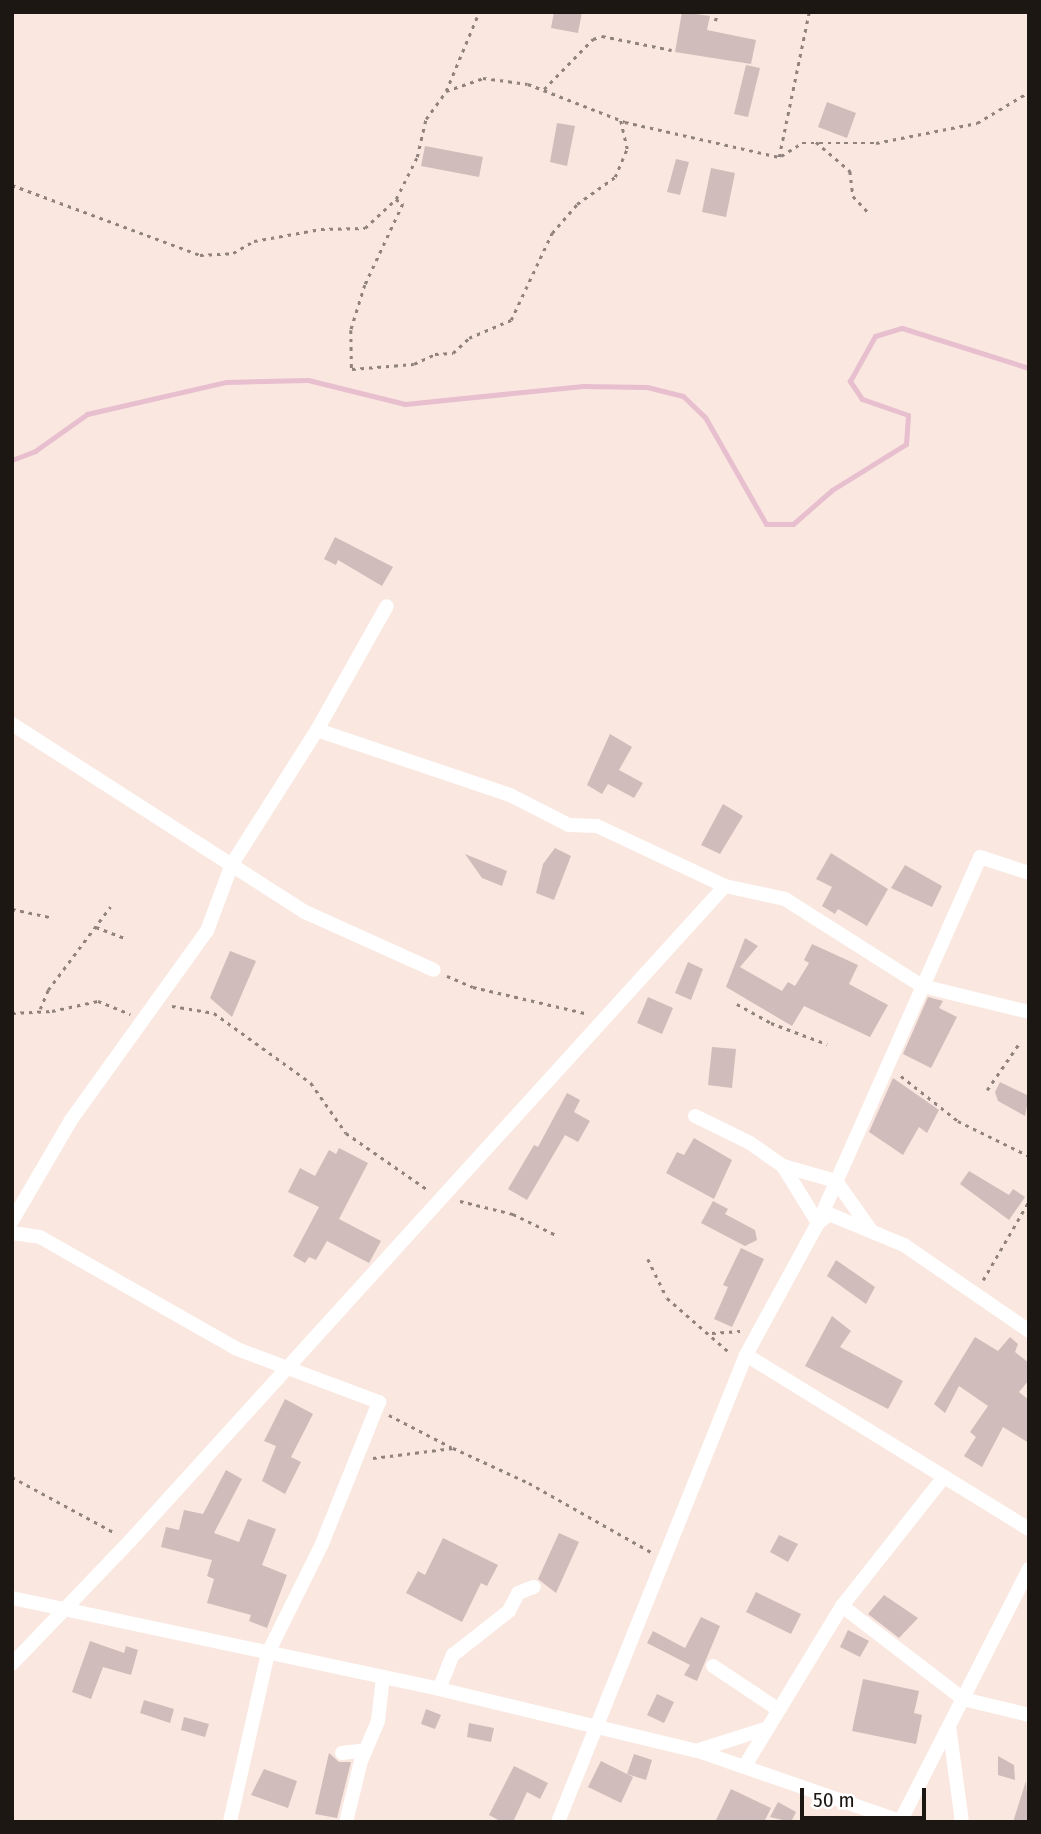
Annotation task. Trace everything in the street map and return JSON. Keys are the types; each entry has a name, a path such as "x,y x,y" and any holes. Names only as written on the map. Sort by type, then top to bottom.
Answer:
{"street":[{"path":"12,1221 71,1121 207,931 232,864 317,730 387,606"},
{"path":"12,724 305,912 434,971"},
{"path":"317,730 510,795 569,825 597,826 725,886 786,899 922,986 1029,1013"},
{"path":"558,1822 594,1725 744,1361 818,1223 980,857 1027,871"},
{"path":"12,1664 130,1541 725,886"},
{"path":"695,1116 750,1143 783,1166 836,1181 871,1231"},
{"path":"783,1166 818,1223"},
{"path":"818,1223 829,1214 904,1245 1029,1331"},
{"path":"12,1233 40,1237 237,1349 289,1365 379,1402 323,1545 268,1653 230,1822"},
{"path":"744,1361 1029,1529"},
{"path":"747,1764 842,1606 944,1477"},
{"path":"12,1598 439,1689 698,1751 747,1764 901,1821 1029,1569"},
{"path":"439,1689 453,1655 509,1611 518,1593 534,1587"},
{"path":"842,1606 963,1699 1029,1715"},
{"path":"713,1666 779,1710"},
{"path":"346,1822 366,1750 378,1721 383,1677"},
{"path":"949,1726 962,1822"},
{"path":"698,1751 768,1728"},
{"path":"342,1752 366,1750"}],"path":[{"path":"12,185 200,254 233,253 254,241 321,229 365,228 396,199 417,157 426,119 446,91 479,12"},
{"path":"715,22 718,12"},
{"path":"779,157 808,12"},
{"path":"543,90 593,40 602,36 672,50"},
{"path":"446,91 483,78 543,90 620,119 779,157 802,143 876,143 921,137 977,123 1029,92"},
{"path":"396,199 403,204 365,285 351,330 352,369 414,364 435,354 453,353 469,338 512,320 552,233 577,204 615,177 627,149 620,119"},
{"path":"816,142 850,171 853,197 869,213"},
{"path":"40,1009 48,990 110,907"},
{"path":"12,909 50,917"},
{"path":"96,927 127,939"},
{"path":"434,971 473,987 606,1017"},
{"path":"12,1013 40,1009 52,1011 98,1001 144,1019"},
{"path":"155,1003 214,1013 311,1083 346,1133 441,1198 513,1214 558,1236"},
{"path":"737,1004 771,1023 827,1044"},
{"path":"987,1090 1018,1045"},
{"path":"885,1069 899,1074 958,1121 1029,1156"},
{"path":"974,1295 1029,1201"},
{"path":"648,1259 667,1298 687,1318 711,1333 744,1361"},
{"path":"711,1333 734,1334 763,1323"},
{"path":"377,1409 529,1483 663,1558"},
{"path":"356,1461 453,1448"},
{"path":"12,1478 130,1541"}],"building":[{"path":"554,12 582,12 578,33 551,28"},
{"path":"682,12 710,16 707,30 756,40 751,64 675,52"},
{"path":"746,65 760,68 748,117 734,114"},
{"path":"827,102 856,113 847,138 818,127"},
{"path":"557,123 575,126 567,166 550,162"},
{"path":"425,146 483,157 479,177 421,166"},
{"path":"676,159 689,162 680,195 667,192"},
{"path":"711,168 735,173 726,217 702,212"},
{"path":"335,537 393,567 382,586 338,560 336,565 324,559"},
{"path":"610,734 632,747 619,770 643,783 634,798 608,784 602,794 587,785"},
{"path":"723,804 743,816 720,854 701,845"},
{"path":"555,848 571,856 554,900 536,893 543,864"},
{"path":"831,853 888,889 867,926 838,909 835,914 822,906 832,887 816,879"},
{"path":"465,854 507,871 502,886 482,878"},
{"path":"905,865 942,886 932,907 891,888"},
{"path":"745,938 758,946 740,967 782,991 788,982 795,986 809,963 804,960 812,944 858,965 849,984 888,1005 870,1037 804,1006 792,1026 726,987"},
{"path":"230,951 256,961 232,1017 210,998"},
{"path":"688,962 703,969 691,1000 675,993"},
{"path":"648,997 673,1008 662,1034 637,1023"},
{"path":"928,997 943,1001 939,1008 957,1017 931,1068 903,1054"},
{"path":"712,1047 736,1049 732,1088 708,1085"},
{"path":"893,1078 939,1110 927,1133 919,1127 903,1155 869,1132"},
{"path":"1000,1082 1029,1096 1025,1116 998,1101 995,1092"},
{"path":"567,1093 580,1100 574,1112 590,1121 578,1142 565,1135 527,1200 508,1189 534,1145 538,1147"},
{"path":"694,1138 732,1160 714,1199 666,1173 677,1152 684,1155"},
{"path":"339,1148 368,1163 339,1219 381,1241 369,1263 327,1241 316,1260 309,1257 305,1263 293,1256 319,1207 288,1192 300,1168 315,1176 329,1150 336,1154"},
{"path":"969,1171 1009,1195 1013,1189 1025,1197 1009,1220 960,1184"},
{"path":"713,1201 728,1209 725,1214 755,1230 757,1240 745,1246 701,1223"},
{"path":"741,1248 764,1259 732,1327 714,1319 728,1287 723,1285"},
{"path":"836,1260 875,1287 866,1304 827,1276"},
{"path":"832,1316 851,1331 840,1347 903,1381 888,1409 805,1366"},
{"path":"975,1337 998,1351 1010,1337 1018,1344 1015,1352 1029,1363 1029,1380 1019,1392 1029,1400 1029,1443 1003,1427 982,1467 964,1456 976,1437 970,1432 988,1406 959,1386 945,1413 934,1404"},
{"path":"285,1399 313,1414 291,1457 301,1462 285,1494 262,1481 276,1446 264,1441"},
{"path":"226,1470 242,1479 214,1533 239,1542 248,1519 276,1529 262,1565 287,1575 267,1628 249,1621 251,1615 207,1603 214,1579 207,1576 212,1560 161,1547 166,1527 179,1530 184,1510 203,1514"},
{"path":"559,1533 579,1542 556,1593 538,1579"},
{"path":"779,1535 798,1544 788,1562 770,1552"},
{"path":"443,1538 498,1565 487,1586 481,1583 462,1622 406,1593 418,1571 425,1575"},
{"path":"756,1592 801,1614 791,1634 746,1612"},
{"path":"884,1595 918,1618 899,1638 868,1614"},
{"path":"701,1617 720,1626 697,1681 684,1675 690,1665 647,1643 653,1631 685,1648"},
{"path":"848,1630 869,1641 860,1657 840,1647"},
{"path":"90,1641 124,1653 126,1646 138,1650 131,1675 103,1667 91,1699 72,1692"},
{"path":"863,1679 919,1691 914,1713 922,1715 916,1744 852,1731"},
{"path":"657,1694 674,1702 664,1723 647,1715"},
{"path":"144,1700 174,1709 170,1723 140,1713"},
{"path":"426,1709 441,1715 435,1729 421,1724"},
{"path":"184,1717 209,1724 205,1737 181,1730"},
{"path":"469,1723 494,1728 491,1742 467,1737"},
{"path":"329,1753 339,1762 351,1762 337,1818 315,1814"},
{"path":"634,1754 652,1760 646,1780 627,1774"},
{"path":"998,1756 1014,1765 1015,1780 998,1775"},
{"path":"601,1761 633,1777 621,1803 588,1787"},
{"path":"514,1766 548,1783 540,1799 527,1792 513,1822 502,1822 489,1815"},
{"path":"264,1769 297,1781 288,1808 251,1795"},
{"path":"1026,1781 1029,1822 1013,1822"},
{"path":"731,1789 771,1808 764,1822 715,1822"},
{"path":"778,1802 796,1812 791,1822 770,1817"}],"waterway":[{"path":"12,460 35,451 87,414 226,382 308,380 405,404 583,386 647,387 683,396 705,417 766,524 793,524 832,490 906,444 908,415 862,399 850,381 875,336 902,328 1029,368"}]}
